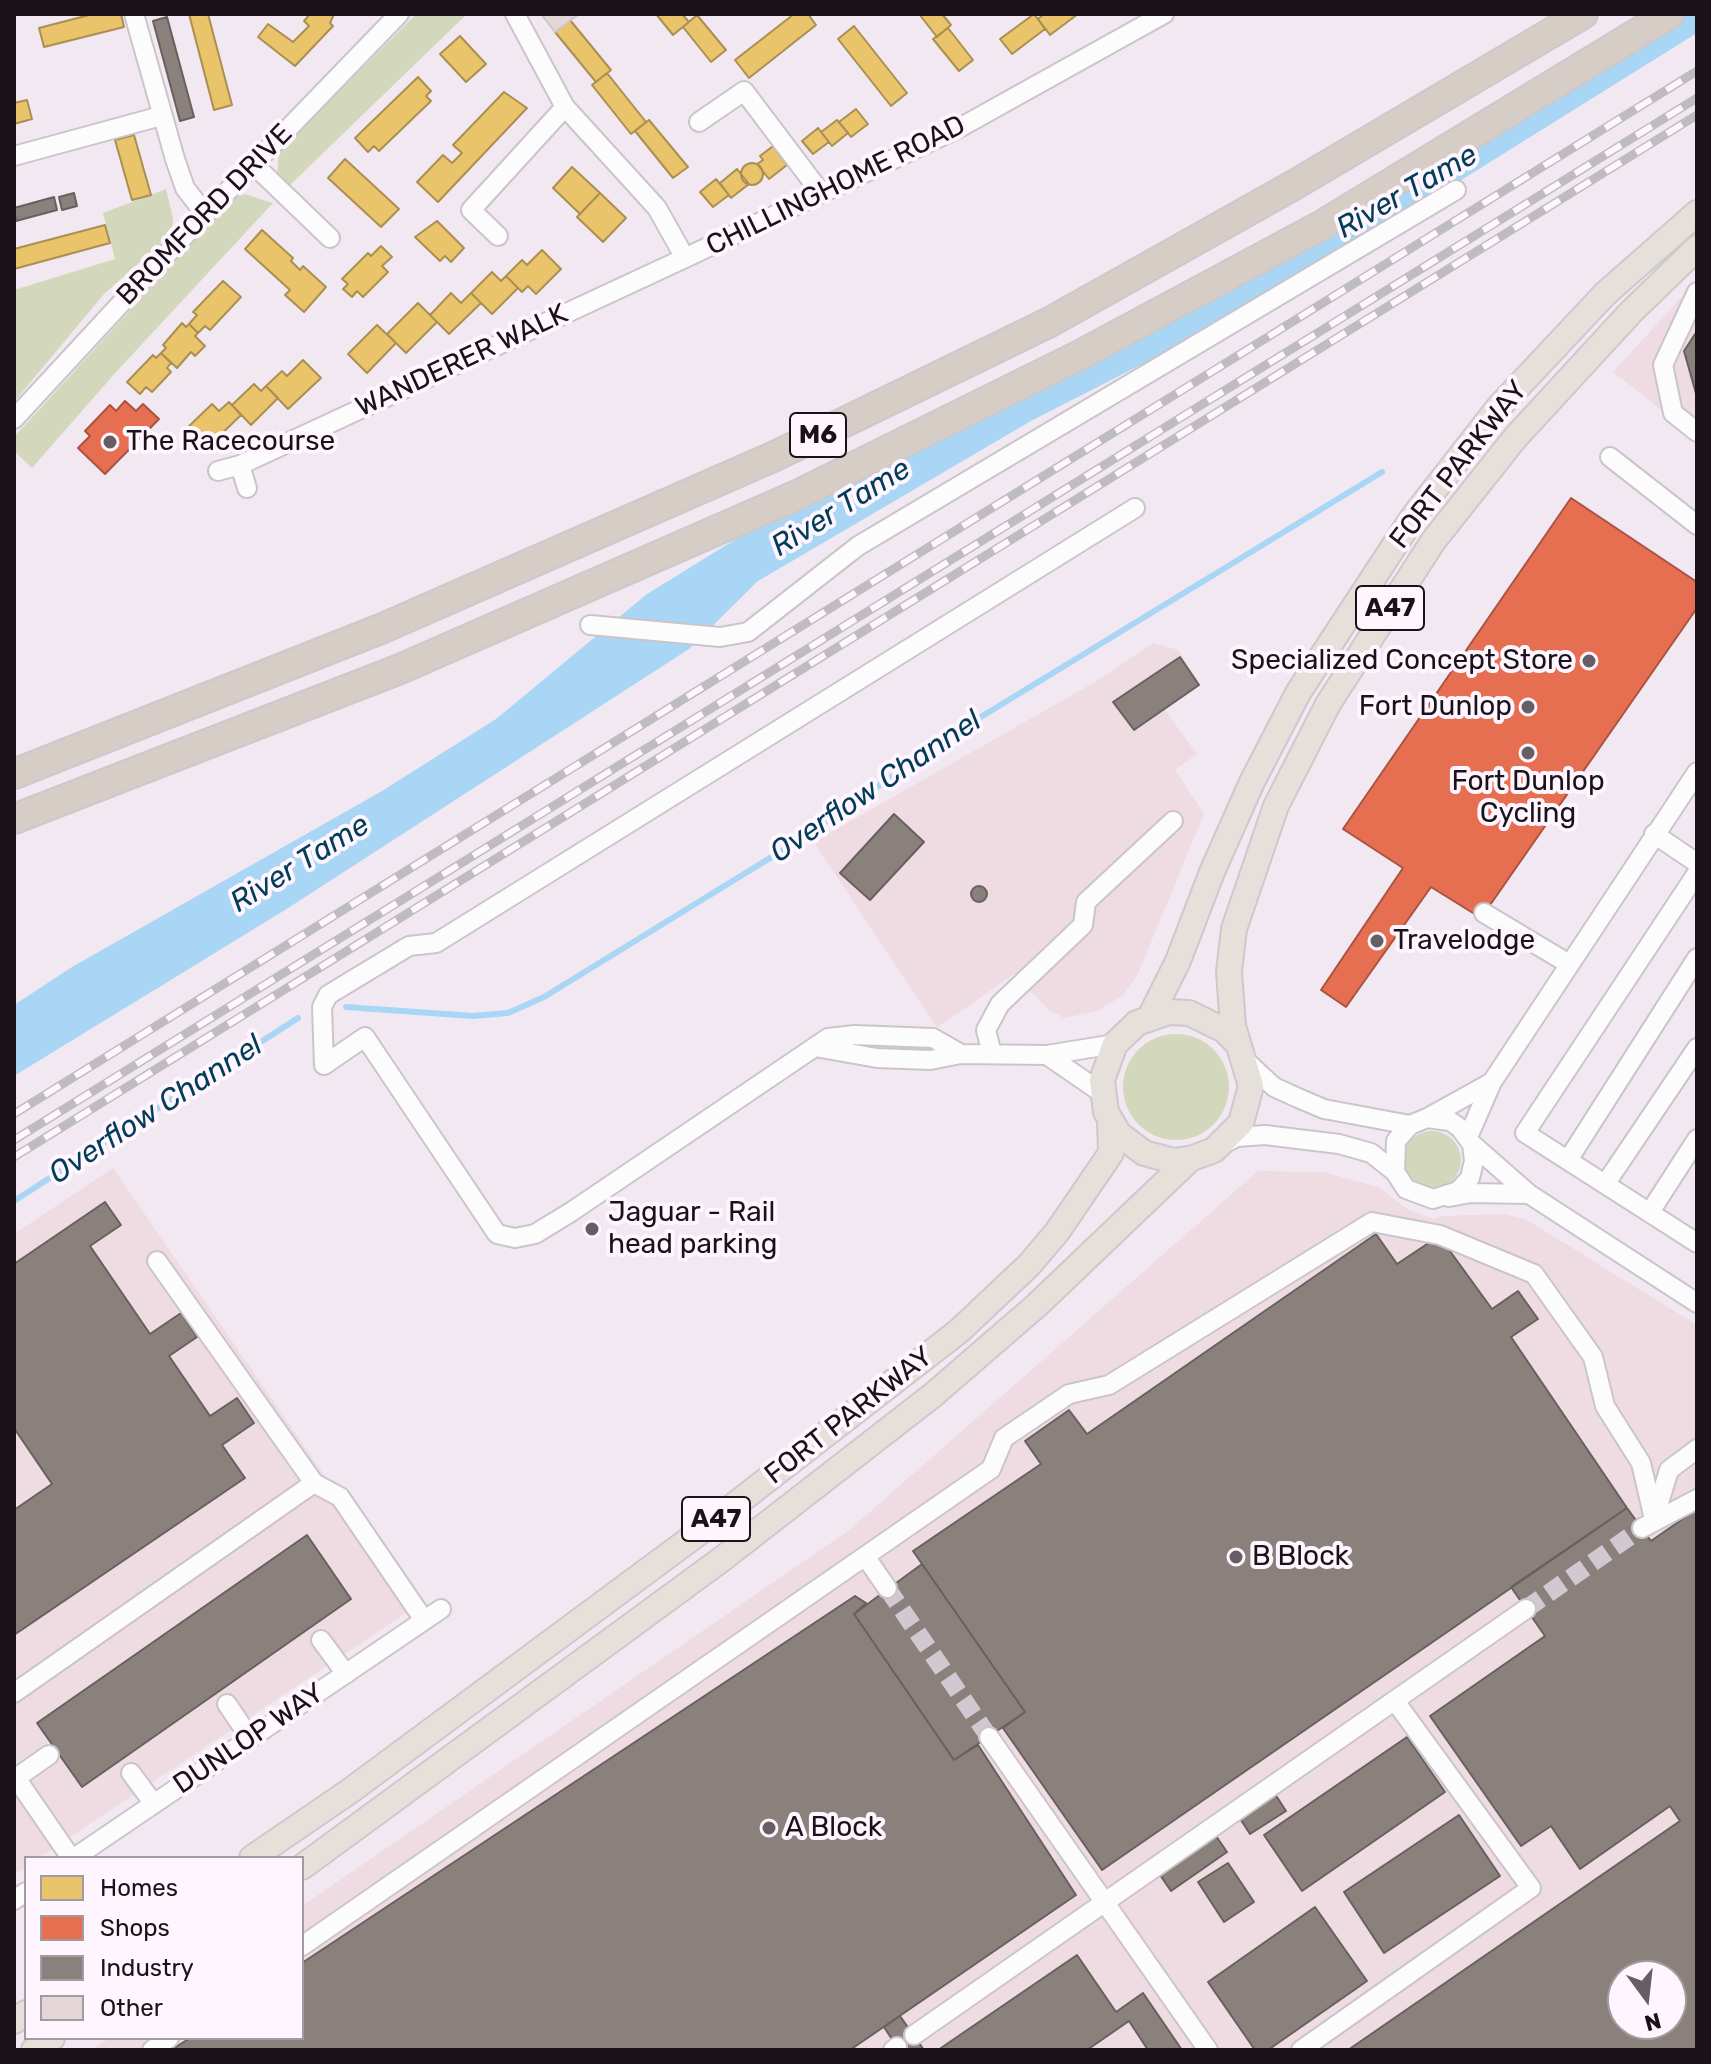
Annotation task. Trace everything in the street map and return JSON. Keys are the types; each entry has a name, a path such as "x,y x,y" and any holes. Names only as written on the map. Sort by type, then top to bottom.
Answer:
{"highway":[{"name":"M6","path":"14,774 383,628 775,456 1050,322 1294,185 1583,14"},
{"name":"M6","path":"14,819 400,669 795,496 1078,356 1324,224 1669,14"}],"main road":[{"name":"FORT PARKWAY","path":"255,1856 350,1791 701,1531 959,1331 1029,1265 1057,1232 1111,1153 1110,1121 1102,1093 1104,1067 1115,1044 1125,1032 1150,1017 1178,961 1212,872 1252,782 1298,693 1413,517 1509,397 1605,294 1697,213"},
{"name":"FORT PARKWAY","path":"1110,1121 1119,1134 1144,1153 1174,1161 1190,1159 1225,1143 1241,1123 1250,1099 1229,972 1234,929 1276,806 1328,704 1434,540 1515,438 1631,312 1697,248"},
{"path":"1150,1017 1179,1013 1208,1019 1242,1053"},
{"name":"FORT PARKWAY","path":"304,1866 722,1559 933,1395 1037,1305 1190,1159"}],"street":[{"path":"134,14 161,116 185,188 205,214"},
{"name":"BROMFORD DRIVE","path":"14,419 205,214 399,14"},
{"name":"CHILLINGHOME ROAD","path":"515,14 565,107 657,208 685,258 961,127 1164,14"},
{"path":"1125,14 1136,31"},
{"path":"699,122 744,91 821,193"},
{"path":"498,236 471,210 565,107"},
{"path":"14,156 161,116"},
{"path":"253,164 330,238"},
{"path":"590,625 720,637 748,632 858,546 1456,190"},
{"name":"WANDERER WALK","path":"218,471 240,465 685,258"},
{"path":"1697,292 1663,365 1673,413 1697,432"},
{"path":"1610,457 1697,525"},
{"path":"240,465 247,488"},
{"path":"1115,1044 1047,1055 961,1054 916,1060 877,1058 815,1047 571,1212 535,1234 515,1238 497,1234 365,1037 324,1065 322,1007 328,995 409,946 436,943 1135,508"},
{"path":"1443,1198 1458,1191 1470,1178 1474,1161 1470,1141 1492,1082 1654,834 1697,774"},
{"path":"992,1054 986,1030 1000,1004 1083,925 1086,902 1173,821"},
{"path":"1654,834 1697,863"},
{"path":"1694,1233 1650,1212 1525,1133 1697,873"},
{"path":"1484,913 1569,964"},
{"path":"1568,1160 1697,958"},
{"path":"1606,1183 1697,1048"},
{"path":"1242,1053 1274,1087 1324,1109 1418,1122 1450,1121 1529,1194 1697,1303"},
{"path":"1047,1055 1102,1093"},
{"path":"1395,1172 1393,1151 1402,1132 1492,1082"},
{"path":"1225,1143 1237,1137 1265,1135 1339,1144 1371,1153 1395,1172 1414,1195 1443,1198 1471,1193 1529,1194"},
{"path":"1650,1212 1697,1139"},
{"path":"304,1945 991,1469 1004,1438 1069,1394 1109,1385 1372,1222 1440,1235 1534,1274 1593,1357 1605,1406 1641,1463 1648,1523"},
{"path":"157,1261 314,1483 340,1497 424,1620"},
{"path":"1648,1523 1669,1470 1697,1449"},
{"path":"14,1693 314,1483"},
{"path":"1648,1523 1697,1499"},
{"path":"865,1556 887,1588"},
{"name":"DUNLOP WAY","path":"75,1856 441,1609"},
{"path":"914,2035 1526,1609"},
{"path":"321,1640 346,1674"},
{"path":"1301,2050 1531,1888 1395,1701"},
{"path":"227,1704 250,1738"},
{"path":"989,1737 1208,2050"},
{"path":"49,1755 15,1777 71,1856"},
{"path":"131,1773 154,1804"}],"shaded area":[{"path":"1697,280 1697,438 1613,372"},
{"path":"1153,643 1178,650 1201,685 1165,710 1197,754 1175,770 1204,814 1137,976 1123,995 1098,1011 1064,1018 1048,1009 1014,974 937,1028 814,842 1095,682"},
{"path":"113,1168 415,1607 42,1856 24,1856 24,1868 14,1875 14,1234"},
{"path":"1258,1171 1323,1172 1378,1187 1409,1210 1434,1219 1441,1216 1505,1214 1527,1220 1697,1325 1697,2050 92,2050 107,2040 304,2040 304,1905 848,1531"}],"green space":[{"path":"416,14 467,14 288,187 277,173 279,152"},
{"path":"166,189 173,218 172,234 105,293 14,402 14,290 115,259 103,213"},
{"path":"245,194 273,203 32,468 14,451 14,437 178,258 237,197"},
{"path":"1176,1034 1196,1038 1213,1050 1225,1067 1229,1087 1225,1107 1213,1124 1196,1136 1176,1140 1156,1136 1139,1124 1127,1107 1123,1087 1127,1067 1139,1050 1156,1038"},
{"path":"1432,1131 1443,1133 1452,1140 1459,1149 1459,1171 1452,1180 1443,1187 1432,1189 1421,1187 1412,1180 1405,1171 1403,1160 1405,1149 1412,1140 1421,1133"}],"water":[{"name":"River Tame","path":"1683,14 1697,14 1697,33 1410,212 1211,329 1031,421 758,581 689,649 285,910 14,1076 14,1005 72,967 382,791 496,719 647,594 869,457 1527,109"}],"building: Homes":[{"path":"93,14 121,14 124,27 44,47 39,28"},
{"path":"189,14 208,14 232,105 214,110"},
{"path":"310,14 334,14 330,23 333,26 295,66 258,37 268,24 293,42 309,26 304,21"},
{"path":"656,14 682,14 689,22 673,35"},
{"path":"794,14 808,14 816,25 749,78 735,60"},
{"path":"919,14 942,14 951,25 937,37"},
{"path":"1034,14 1045,29 1012,54 1000,39"},
{"path":"1044,14 1078,14 1050,35 1038,19"},
{"path":"697,15 726,50 711,62 683,27"},
{"path":"570,20 611,70 596,82 555,32"},
{"path":"854,26 907,93 891,106 838,39"},
{"path":"948,28 973,60 959,71 933,39"},
{"path":"460,36 486,64 466,82 440,54"},
{"path":"607,73 646,122 631,134 592,85"},
{"path":"418,77 431,91 426,96 431,101 379,151 374,146 368,152 355,138"},
{"path":"504,92 527,108 438,202 417,182 443,155 452,163 462,153 453,145"},
{"path":"27,100 32,119 14,124 14,103"},
{"path":"856,109 868,124 851,137 839,122"},
{"path":"649,120 688,167 673,178 635,131"},
{"path":"837,120 848,133 832,146 821,132"},
{"path":"818,128 829,142 813,154 802,141"},
{"path":"134,135 151,195 132,200 115,140"},
{"path":"773,146 787,165 769,179 757,164 763,160 760,156"},
{"path":"345,159 399,209 381,227 328,178"},
{"path":"752,163 760,166 763,174 760,182 752,185 744,182 741,174 744,166"},
{"path":"572,167 600,193 580,214 553,188"},
{"path":"737,169 749,184 731,198 720,183"},
{"path":"716,179 729,195 713,207 700,192"},
{"path":"600,193 626,218 603,242 577,217"},
{"path":"437,221 464,248 451,262 445,256 440,261 415,237"},
{"path":"105,225 110,243 14,269 14,249"},
{"path":"262,230 293,258 291,261 300,270 303,266 326,287 304,312 285,295 290,290 245,249"},
{"path":"381,246 392,257 382,266 388,272 363,297 357,291 352,297 343,289 348,284 342,279 368,253 371,256"},
{"path":"542,250 561,269 536,294 528,286 522,292 506,276 522,260 527,265"},
{"path":"492,272 501,281 506,276 518,288 492,314 471,293"},
{"path":"223,281 241,297 210,330 205,326 198,333 189,324 197,315 193,312"},
{"path":"451,293 461,303 471,293 481,303 449,334 430,315"},
{"path":"418,303 437,322 406,353 387,334"},
{"path":"182,323 186,327 189,324 198,333 195,336 205,346 195,356 191,352 177,368 161,353 166,348 163,345"},
{"path":"377,325 396,343 367,373 348,354"},
{"path":"161,353 171,363 167,368 171,372 152,392 146,387 140,394 127,382 153,355 156,358"},
{"path":"303,360 321,378 288,409 266,386 282,371 287,376"},
{"path":"254,384 261,391 266,386 278,398 251,425 232,405"},
{"path":"229,402 241,415 204,451 185,430 212,404 219,411"}],"building: Shops":[{"name":"The Racecourse","path":"125,401 136,411 143,404 159,419 105,474 78,448 90,436 85,431 110,405 116,411"},
{"name":"Fort Dunlop","path":"1571,498 1697,582 1697,608 1481,918 1431,887 1346,1007 1321,990 1403,868 1343,829"}],"building: Industry":[{"path":"167,17 194,117 180,121 153,21"},
{"path":"74,193 77,206 62,210 59,197"},
{"path":"54,197 57,210 16,221 14,208"},
{"path":"1697,331 1697,397 1684,351"},
{"path":"1180,657 1199,685 1134,730 1113,702"},
{"path":"894,814 924,842 870,900 840,873"},
{"path":"976,886 982,886 987,894 985,900 976,902 971,897 971,891"},
{"path":"105,1202 121,1225 90,1246 150,1334 181,1313 197,1337 169,1356 210,1416 237,1398 254,1423 222,1445 245,1478 14,1635 14,1510 52,1484 14,1428 14,1264"},
{"name":"B Block","path":"1376,1234 1397,1264 1439,1236 1492,1309 1518,1291 1538,1319 1511,1337 1627,1508 1102,1870 1003,1728 1025,1712 913,1551 1041,1464 1025,1441 1069,1410 1087,1434"},
{"path":"1627,1508 1651,1541 1697,1509 1697,2050 1348,2050 1680,1821 1670,1806 1580,1869 1551,1826 1521,1846 1430,1716 1545,1636 1511,1587"},
{"path":"307,1535 351,1599 82,1787 37,1723"},
{"path":"922,1564 1025,1712 954,1760 854,1614"},
{"name":"A Block","path":"855,1596 866,1603 854,1614 954,1760 978,1745 1076,1895 850,2050 171,2050 187,2040 304,2040 304,1962"},
{"path":"1407,1737 1445,1792 1302,1891 1264,1835"},
{"path":"1275,1794 1286,1811 1250,1834 1239,1817"},
{"path":"1459,1815 1500,1876 1384,1953 1344,1892"},
{"path":"1214,1833 1227,1852 1171,1891 1158,1872"},
{"path":"1228,1863 1254,1902 1224,1922 1198,1882"},
{"path":"1315,1907 1367,1981 1268,2050 1255,2050 1208,1982"},
{"path":"1077,1955 1116,2012 1143,1993 1182,2050 1148,2050 1129,2021 1087,2050 938,2050"},
{"path":"900,2016 924,2050 899,2050 884,2027"}],"building: Other":[{"path":"541,14 579,14 555,32"},
{"path":"903,1042 919,1043 919,1053 902,1052"}],"waterway":[{"name":"Overflow Channel","path":"346,1007 473,1016 508,1013 544,997 796,842 971,723 1382,472"},
{"name":"Overflow Channel","path":"14,1201 298,1018"}],"tunnel":[{"path":"1526,1609 1642,1528"},
{"path":"887,1588 989,1737"}],"railway":[{"path":"14,1114 1697,71"},
{"path":"14,1140 1697,98"},
{"path":"14,1157 1697,115"}],"place":[{"name":"The Racecourse","path":"110,442"},
{"name":"Specialized Concept Store","path":"1589,661"},
{"name":"Fort Dunlop","path":"1528,707"},
{"name":"Fort Dunlop Cycling","path":"1528,753"},
{"name":"Travelodge","path":"1377,941"},
{"name":"Jaguar - Rail head parking","path":"592,1229"},
{"name":"B Block","path":"1236,1557"},
{"name":"A Block","path":"769,1828"}]}
